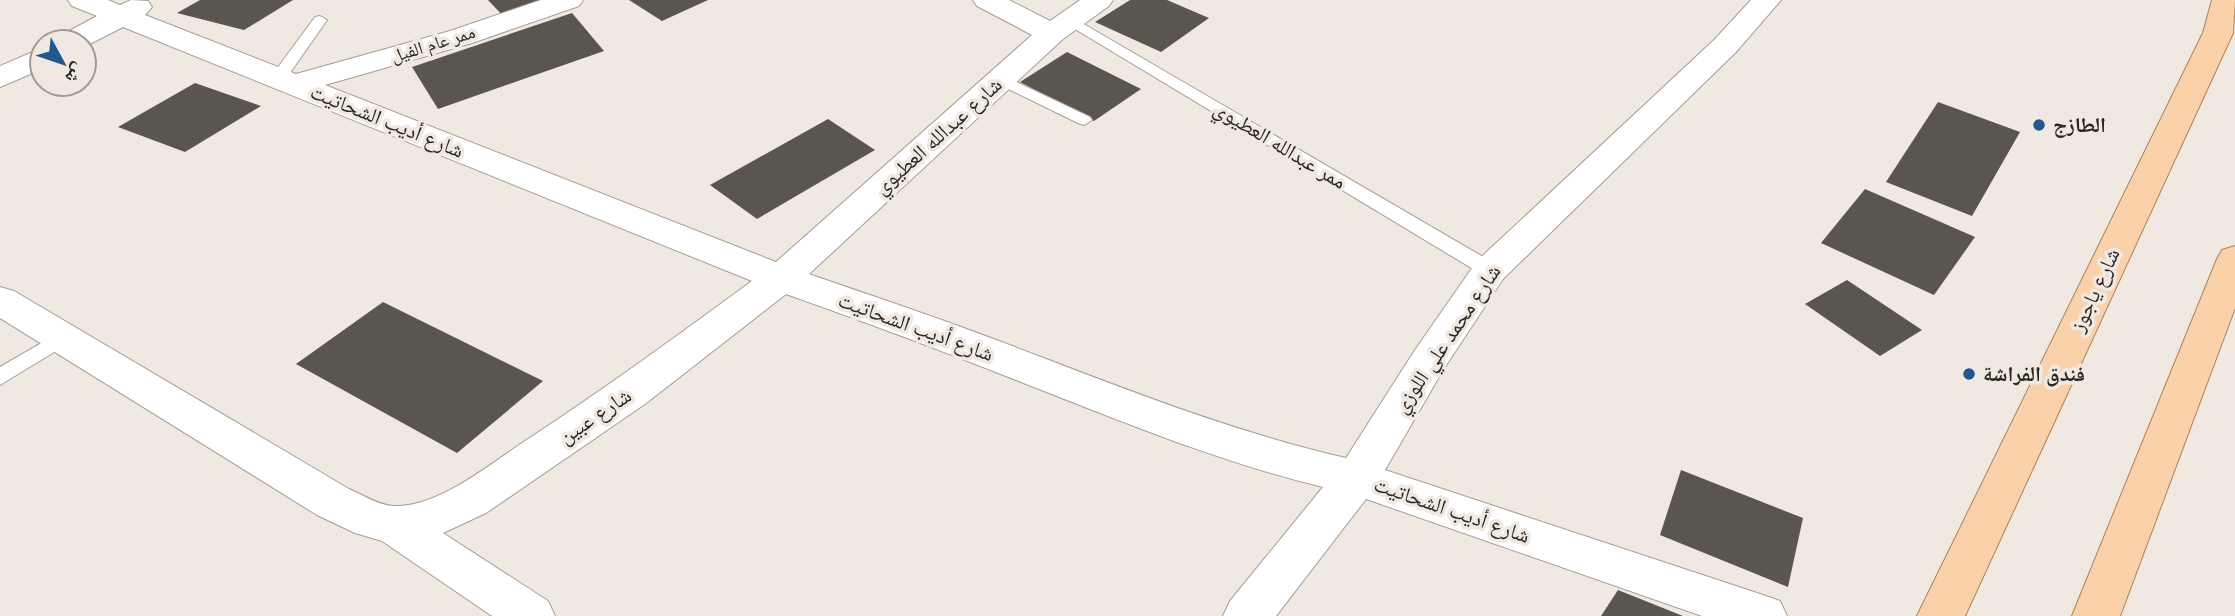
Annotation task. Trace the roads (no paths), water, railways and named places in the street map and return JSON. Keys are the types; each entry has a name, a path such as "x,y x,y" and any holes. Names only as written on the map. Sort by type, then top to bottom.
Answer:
{"main road":[{"name":"شارع ياجوز","path":"1941,616 2216,11"},
{"path":"2096,616 2235,259"}],"street":[{"name":"شارع أديب الشحاتيت","path":"82,0 136,8 287,81 781,278 950,338 1185,429 1273,458 1357,478 1763,616"},
{"name":"ممر عام الفيل","path":"287,81 461,37 569,0"},
{"path":"987,0 1061,26"},
{"name":"شارع عبدالله العطيوي","path":"781,278 1000,79 1061,26 1099,0"},
{"name":"شارع محمد علي اللوزي","path":"1247,616 1357,478 1429,360 1490,271 1725,47 1767,0"},
{"path":"98,28 136,8"},
{"path":"0,78 28,64"},
{"name":"شارع عبين","path":"394,526 430,519 470,500 630,393 781,278"},
{"name":"شارع عبين","path":"0,300 333,502 371,520 394,526 531,616"}],"lane":[{"path":"287,81 320,20"},
{"name":"ممر عبدالله العطيوي","path":"1061,26 1490,271"},
{"path":"1000,79 1084,120"},
{"path":"0,377 61,338"}],"place":[{"name":"الطازج","path":"2039,125"},
{"name":"فندق الفراشة","path":"1969,374"}]}
